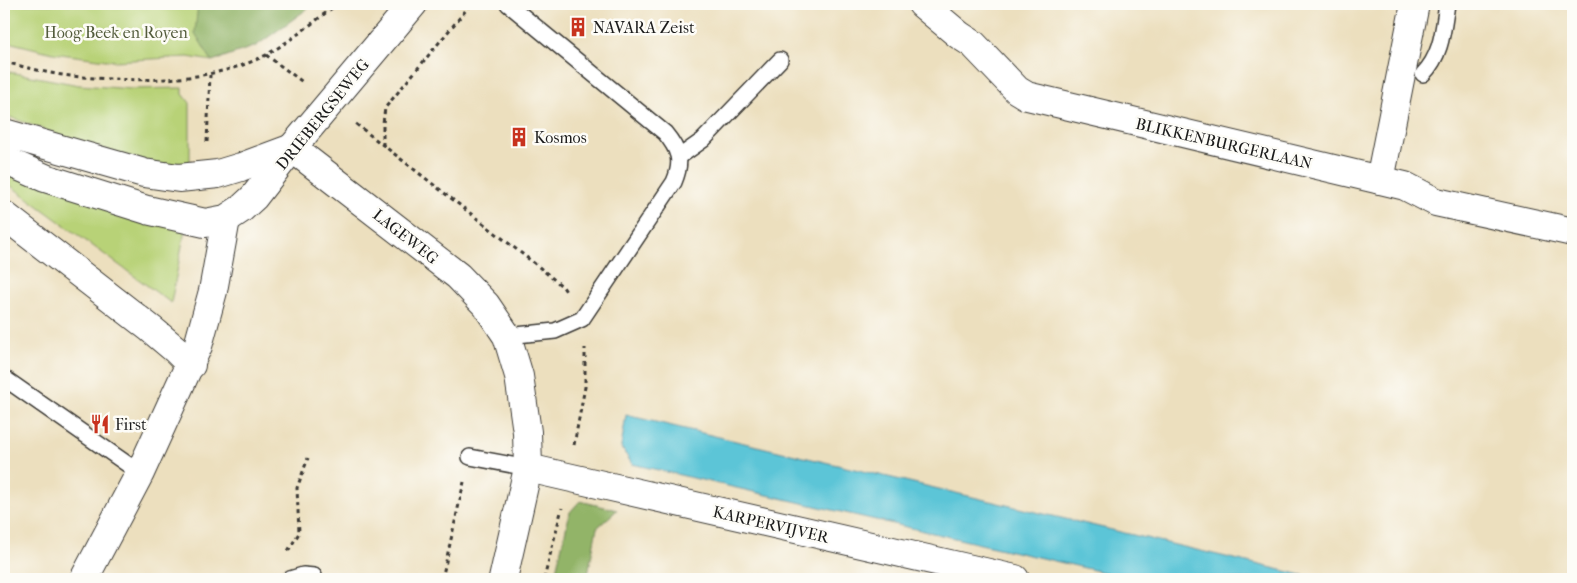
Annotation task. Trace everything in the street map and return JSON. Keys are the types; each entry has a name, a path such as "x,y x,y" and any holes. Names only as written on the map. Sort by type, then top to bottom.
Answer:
{"main road":[{"name":"DRIEBERGSEWEG","path":"226,219 254,197 292,148 413,4"},
{"name":"BLIKKENBURGERLAAN","path":"924,4 959,35 973,44 1017,90 1027,96 1405,186 1436,202 1573,232"},
{"path":"1380,180 1415,4"},
{"path":"4,133 144,173 179,178 218,174 292,148"},
{"name":"LAGEWEG","path":"292,148 458,276 486,306 507,336 519,376 528,432 528,468 503,579"},
{"path":"4,160 45,178 146,210 204,223 226,219 212,299 191,365 140,473 84,579"},
{"path":"4,215 151,329 191,365"},
{"name":"KARPERVIJVER","path":"528,468 1015,579"}],"lane":[{"path":"507,336 555,331 582,318 674,182 679,170 679,157 674,144 665,133 508,4"},
{"path":"1423,74 1433,65 1439,50 1447,4"},
{"path":"679,157 703,140 780,60"},
{"path":"4,378 140,473"},
{"path":"470,457 528,468"},
{"path":"290,579 303,575 314,576"}],"path":[{"path":"4,62 70,76 144,80 210,75 266,55 337,4"},
{"path":"471,4 385,108 383,146 563,287 582,318 586,351 584,387 569,478 544,579"},
{"path":"442,579 470,457"},
{"path":"284,556 299,533 297,488 308,458"}],"green space":[{"name":"Hoog Beek en Royen","path":"4,4 308,4 284,24 220,59 211,58 212,61 188,57 114,61 53,53 4,41"},
{"path":"198,4 314,4 256,46 212,61 195,33"},
{"path":"4,71 79,85 132,89 183,88 183,94 190,103 190,164 159,165 67,138 4,115"},
{"path":"4,170 185,230 171,303 4,181"},
{"path":"580,501 617,510 597,528 587,579 554,579 570,512"}],"water":[{"path":"626,415 1319,579 1133,579 632,464 621,447"}],"place":[{"name":"NAVARA Zeist","path":"578,27"},
{"name":"Kosmos","path":"519,137"},
{"name":"First","path":"100,424"}]}
